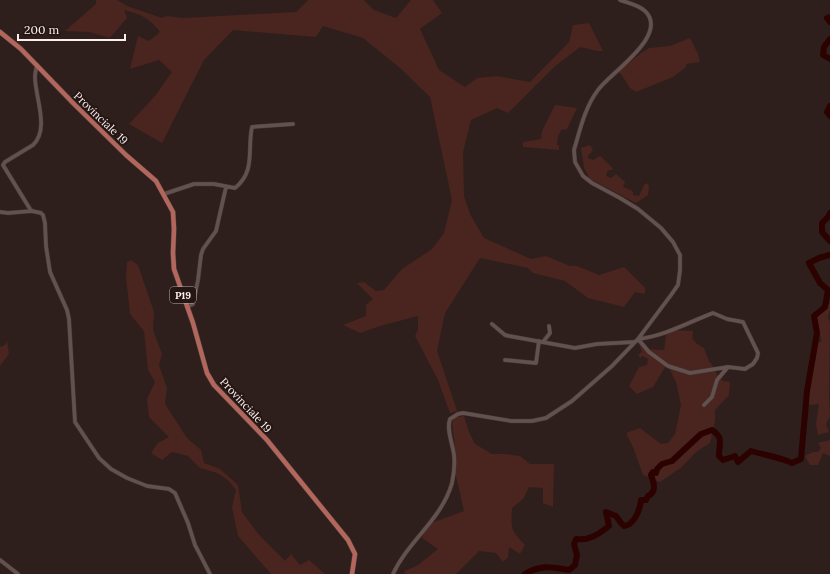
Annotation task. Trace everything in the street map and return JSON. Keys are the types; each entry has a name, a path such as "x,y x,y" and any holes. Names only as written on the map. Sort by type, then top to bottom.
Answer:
{"main road":[{"name":"Provinciale 19","path":"0,32 37,65 74,104 156,181 164,194 173,216 174,228 172,253 174,269 198,338 204,364 214,385 267,440 348,540 355,554 352,574"}],"street":[{"path":"393,574 409,549 430,522 449,490 454,467 454,457 449,427 450,419 463,413 511,421 532,421 546,418 584,391 612,366 636,340 675,289 679,278 680,255 670,238 652,220 630,203 592,183 583,176 577,166 574,155 574,150 583,120 593,96 606,81 641,48 649,34 650,19 646,12 620,0"},
{"path":"0,163 5,162 36,142 41,118 35,77 37,65"},
{"path":"164,194 194,184 214,184 234,188 246,175 249,164 252,127 293,124"},
{"path":"5,162 3,165 4,168 32,211"},
{"path":"187,307 193,304 201,255 203,249 216,231 226,187"},
{"path":"0,212 8,213 32,211 40,212 43,215 50,272 68,318 75,422 99,458 112,469 123,476 146,486 170,489 174,493 188,523 195,545 210,574"},
{"path":"492,324 505,334 575,348 650,337 679,327 713,312 727,319 743,322 758,353 753,364 745,369 728,368 690,373 668,366 636,340"},
{"path":"505,360 536,363 541,342 550,333 549,326"},
{"path":"704,405 712,397 717,380 728,368"},
{"path":"0,560 18,574"}],"shaded area":[{"path":"96,0 117,0 127,6 162,18 166,16 183,18 296,12 308,0 364,0 374,10 396,18 411,0 433,0 442,13 420,29 439,70 465,87 477,78 497,76 530,82 569,42 573,25 589,23 603,51 580,47 554,67 508,113 497,108 471,120 463,152 464,196 470,214 484,238 531,259 546,256 570,266 577,266 599,275 624,267 645,288 645,294 635,292 624,307 588,298 565,281 533,273 528,268 480,258 445,313 437,351 457,411 450,413 438,380 415,336 418,329 418,316 360,333 343,325 366,316 366,305 373,299 357,283 364,282 376,291 384,290 402,269 432,249 444,233 452,200 430,97 400,68 363,38 323,26 316,37 233,30 204,60 162,143 129,124 155,96 172,72 159,60 130,69 138,36 149,41 160,32 144,17 124,10 127,18 110,38 89,32 65,31 96,4"},
{"path":"690,38 698,54 700,62 686,64 686,67 673,77 636,92 630,88 618,72 649,48 670,46"},
{"path":"555,105 577,108 567,129 561,130 558,136 557,145 559,146 559,150 523,147 523,142 541,139 542,131"},
{"path":"590,145 593,150 588,158 593,160 600,156 613,168 612,170 608,170 606,176 611,178 616,174 625,182 623,187 631,190 633,195 639,196 644,185 648,183 648,195 636,203 590,179 584,168 581,148"},
{"path":"131,260 138,265 154,312 153,330 162,354 159,365 167,388 165,404 187,438 201,450 204,463 220,469 238,485 242,512 260,536 285,561 291,554 300,565 309,560 325,574 271,574 238,536 232,507 236,490 228,480 217,473 200,468 188,456 172,452 162,460 151,453 158,443 169,437 149,417 147,399 155,382 148,370 144,331 130,314 126,277 127,262"},
{"path":"830,303 828,317 830,323 830,416 826,424 829,432 818,435 816,424 819,404 809,405 809,379 816,358 816,344 822,341 812,316 815,311 821,314 825,307"},
{"path":"667,330 693,331 692,338 696,343 704,348 718,377 723,381 730,382 729,395 715,410 715,421 710,443 696,452 682,467 660,482 643,475 633,447 626,433 640,428 661,444 668,443 675,434 681,405 676,382 667,364 653,387 637,394 629,386 639,367 647,365 648,359 643,356 640,358 638,355 642,352 639,344 647,349 664,350"},
{"path":"7,341 9,354 0,366 0,347 5,345"},
{"path":"464,416 475,444 492,454 520,456 530,464 554,464 553,507 543,503 543,488 529,487 523,499 512,508 512,528 516,536 525,545 520,554 509,547 508,558 503,562 496,553 479,551 456,574 404,574 405,571 418,565 438,549 422,538 427,526 431,523 464,511 456,476 456,457 452,421 456,417"},
{"path":"830,440 830,456 823,453 818,465 810,465 805,456 813,452 818,452 821,448 818,443"}],"waterway":[{"path":"830,17 827,18 830,22"},
{"path":"830,39 824,47 823,55 830,59"},
{"path":"830,106 827,112 830,116"},
{"path":"830,213 822,223 822,232 830,241"},
{"path":"525,574 536,569 547,567 569,570 575,565 577,555 574,544 576,539 590,538 609,526 606,512 616,516 624,526 631,523 638,512 641,500 646,500 654,490 651,475 653,472 656,473 657,469 662,464 672,461 701,434 712,430 716,433 720,441 719,456 723,460 735,456 738,462 751,451 792,463 801,459 807,391 817,333 814,316 825,307 828,290 820,283 809,263 830,255"}]}
